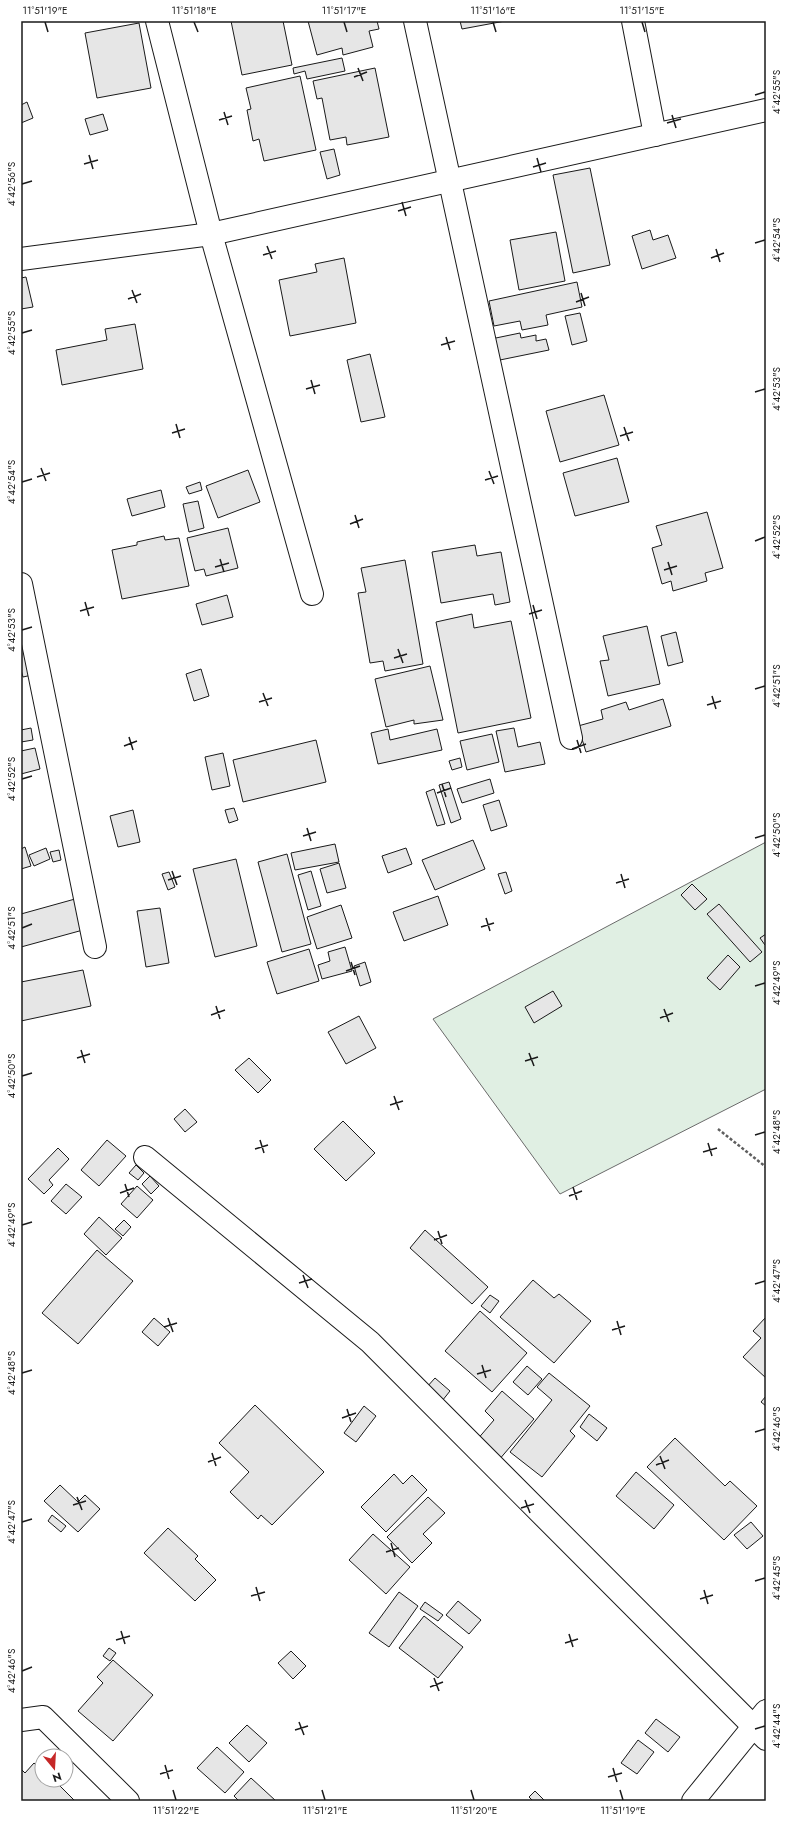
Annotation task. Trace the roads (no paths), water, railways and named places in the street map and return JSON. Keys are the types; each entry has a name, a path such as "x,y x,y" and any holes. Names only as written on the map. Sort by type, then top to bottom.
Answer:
{"street":[{"path":"157,21 211,234 312,594"},
{"path":"415,21 451,180 571,738"},
{"path":"633,21 655,135"},
{"path":"21,259 211,234 766,110"},
{"path":"21,584 95,947"},
{"path":"145,1157 370,1342 762,1725 693,1801"},
{"path":"21,1720 43,1717 128,1801"}]}
